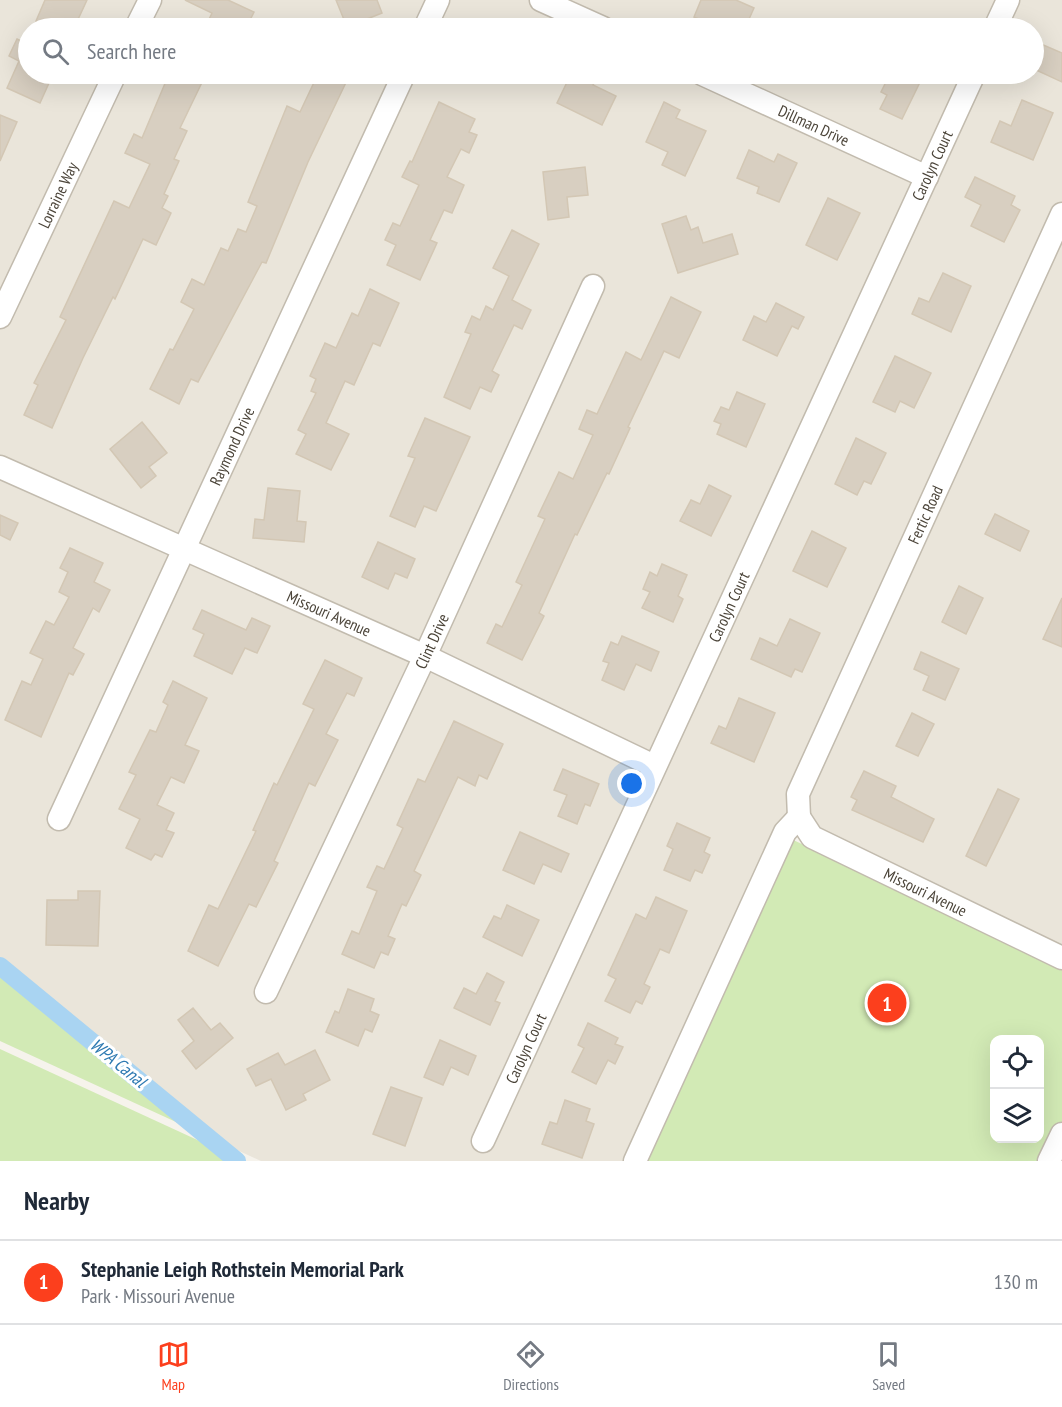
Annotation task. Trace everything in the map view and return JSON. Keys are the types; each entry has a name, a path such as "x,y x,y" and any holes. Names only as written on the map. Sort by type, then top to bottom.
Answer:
{"street":[{"path":"141,18 150,0"},
{"path":"430,18 438,0"},
{"path":"541,0 581,18"},
{"path":"1000,18 1008,0"},
{"name":"Lorraine Way","path":"0,317 110,84"},
{"name":"Raymond Drive","path":"59,819 399,84"},
{"name":"Dillman Drive","path":"724,84 927,177"},
{"name":"Carolyn Court","path":"483,1141 969,84"},
{"name":"Fertic Road","path":"799,817 798,794 1062,214"},
{"name":"Clint Drive","path":"266,992 425,656 593,286"},
{"name":"Missouri Avenue","path":"0,467 425,656 654,766"},
{"path":"635,1161 785,832 799,817"},
{"name":"Missouri Avenue","path":"799,817 812,837 1062,958"},
{"path":"1049,1161 1062,1134"}],"shaded area":[{"path":"0,0 1062,0 1062,957 785,828 629,1161 261,1161 189,1128 0,972"}],"green space":[{"path":"789,838 1062,966 1062,1161 639,1161"},
{"path":"0,972 189,1128 0,1041"},
{"path":"0,1049 243,1161 0,1161"}],"building":[{"path":"45,0 87,0 79,18 37,18"},
{"path":"185,0 228,0 254,12 251,18 210,18 212,13"},
{"path":"336,0 377,0 382,13 370,18 343,18"},
{"path":"701,0 736,0 754,8 750,18 694,17"},
{"path":"17,39 18,40 18,60 9,56"},
{"path":"1044,45 1062,53 1062,82 1044,74"},
{"path":"18,63 18,84 49,84 40,103 7,88"},
{"path":"165,84 201,84 180,128 187,131 174,159 179,161 164,194 168,196 162,208 171,213 156,245 143,239 115,299 113,297 83,358 52,428 24,415 38,385 34,383 66,320 60,317 114,201 129,208 150,164 125,153 134,134 142,138"},
{"path":"313,84 345,84 308,162 266,263 262,262 198,382 191,379 179,404 150,389 194,309 181,302 192,279 204,285 221,248 228,251 238,229 246,232 257,206 248,202 287,106 300,112"},
{"path":"566,84 594,84 616,96 602,125 557,103"},
{"path":"885,84 919,84 902,119 880,109 887,95 881,92"},
{"path":"1022,100 1053,113 1033,160 991,142 1000,121 1011,126"},
{"path":"439,102 475,119 469,132 477,135 469,153 461,149 447,177 464,185 452,213 444,210 430,240 437,243 420,280 387,265 396,245 385,240 393,223 400,226 419,185 402,177 410,161 412,162"},
{"path":"664,102 680,110 676,118 706,131 685,176 662,165 668,152 646,142"},
{"path":"0,115 17,122 0,161"},
{"path":"749,150 774,162 778,154 797,163 779,202 757,193 759,187 737,178"},
{"path":"585,167 588,195 567,197 569,217 548,220 543,172"},
{"path":"975,177 1015,196 1011,205 1020,210 1004,242 971,226 981,205 965,197"},
{"path":"828,198 860,213 837,260 806,245"},
{"path":"686,216 691,230 698,227 703,243 732,234 738,254 678,273 662,224"},
{"path":"512,230 539,244 512,300 531,310 522,329 514,325 492,371 499,375 491,392 480,387 470,409 444,397 471,334 465,332 472,316 480,320 486,306 493,310 509,276 493,268"},
{"path":"943,273 971,286 951,332 912,314 919,298 929,302"},
{"path":"370,289 399,303 380,346 373,343 354,385 345,381 326,423 349,434 331,470 296,454 306,434 298,430 316,393 311,391 316,379 310,376 325,343 336,348 352,313 358,316"},
{"path":"671,297 701,312 679,358 664,351 628,427 630,428 609,474 607,473 577,535 575,534 539,613 544,616 522,660 487,643 496,624 502,627 522,585 516,582 545,519 538,516 559,472 573,479 593,435 579,429 587,410 597,414 626,352 641,360"},
{"path":"776,303 804,317 798,329 792,326 777,356 743,340 754,316 766,322"},
{"path":"895,356 931,373 914,408 900,401 895,412 873,402"},
{"path":"737,392 765,404 746,447 717,434 721,424 714,421 721,407 729,410"},
{"path":"425,418 470,437 436,511 424,506 415,527 390,516 415,458 408,456"},
{"path":"142,422 167,453 149,467 156,476 141,488 110,449"},
{"path":"856,438 886,453 871,484 864,481 857,495 835,484"},
{"path":"709,485 731,496 711,536 680,521 691,500 700,504"},
{"path":"268,488 300,491 297,521 306,522 304,542 253,538 255,519 264,520"},
{"path":"995,514 1029,531 1020,551 985,534"},
{"path":"0,515 18,523 10,540 0,535"},
{"path":"812,531 846,548 827,587 793,571"},
{"path":"378,542 415,559 407,578 395,573 388,589 362,577"},
{"path":"70,548 103,563 94,582 110,590 99,612 93,608 73,648 84,654 73,675 69,673 41,737 5,720 22,681 31,685 43,659 30,653 46,621 54,625 69,597 59,592 68,572 60,568"},
{"path":"662,564 687,575 678,596 683,599 673,622 642,608 650,592 643,589 650,572 657,576"},
{"path":"959,586 983,598 966,634 942,622"},
{"path":"1062,598 1062,647 1043,639"},
{"path":"202,610 246,630 252,618 270,626 257,653 245,648 232,674 194,656 204,634 193,629"},
{"path":"790,619 820,633 802,672 795,669 791,677 751,659 760,638 777,646"},
{"path":"622,636 659,652 651,671 636,664 624,690 602,680 609,663 603,661 611,642 618,645"},
{"path":"921,652 959,669 945,700 923,690 929,676 914,669"},
{"path":"325,660 362,678 354,696 347,693 326,734 338,740 315,786 309,783 274,861 278,863 256,907 249,904 218,966 188,951 209,905 218,909 256,831 253,830 274,783 277,785 314,709 303,704"},
{"path":"173,681 207,698 185,745 199,751 184,783 171,777 157,805 174,813 166,830 174,833 162,857 155,854 151,860 126,848 140,819 119,809 136,775 129,772 150,730 156,732 168,705 163,702"},
{"path":"739,698 775,713 754,762 711,743 719,726 726,729"},
{"path":"912,713 934,724 918,756 896,746"},
{"path":"454,721 503,744 487,779 479,775 475,786 458,777 414,871 421,875 406,906 402,904 388,936 395,939 388,955 381,952 374,968 342,954 352,931 359,934 377,891 367,887 377,866 384,869 403,828 397,825 418,779 425,782"},
{"path":"563,769 599,784 590,806 585,804 577,824 558,816 567,795 554,790"},
{"path":"864,771 896,786 891,797 934,819 923,842 852,810 857,800 851,797"},
{"path":"998,789 1019,799 986,866 966,856"},
{"path":"677,823 710,838 704,852 710,855 702,873 695,870 690,881 664,870 673,849 667,846"},
{"path":"520,832 569,854 561,872 543,864 534,884 503,870"},
{"path":"78,891 100,891 98,946 46,945 47,900 78,900"},
{"path":"656,897 687,911 669,953 660,949 644,984 650,987 642,1004 636,1001 630,1013 605,1001 616,979 608,975 636,914 646,919"},
{"path":"507,905 539,920 522,956 483,937 494,916 501,919"},
{"path":"487,973 504,982 495,1001 500,1003 490,1025 454,1008 464,988 476,994"},
{"path":"348,989 374,999 370,1011 379,1015 372,1032 365,1029 358,1046 326,1032 335,1011 339,1013"},
{"path":"193,1008 211,1030 220,1023 233,1038 196,1069 182,1051 194,1041 178,1020"},
{"path":"588,1023 618,1038 615,1044 623,1047 615,1064 608,1060 596,1084 572,1072 584,1048 578,1045"},
{"path":"440,1040 476,1056 468,1075 451,1067 443,1085 424,1077"},
{"path":"315,1050 330,1080 303,1094 306,1100 286,1110 271,1079 256,1086 247,1069 278,1053 285,1065"},
{"path":"391,1087 422,1098 405,1146 373,1134"},
{"path":"565,1100 590,1109 586,1121 594,1124 582,1158 542,1144 550,1122 557,1124"}],"waterway":[{"name":"WPA Canal","path":"0,966 237,1161"}],"place":[{"name":"Stephanie Leigh Rothstein Memorial Park","path":"887,1003"}]}
